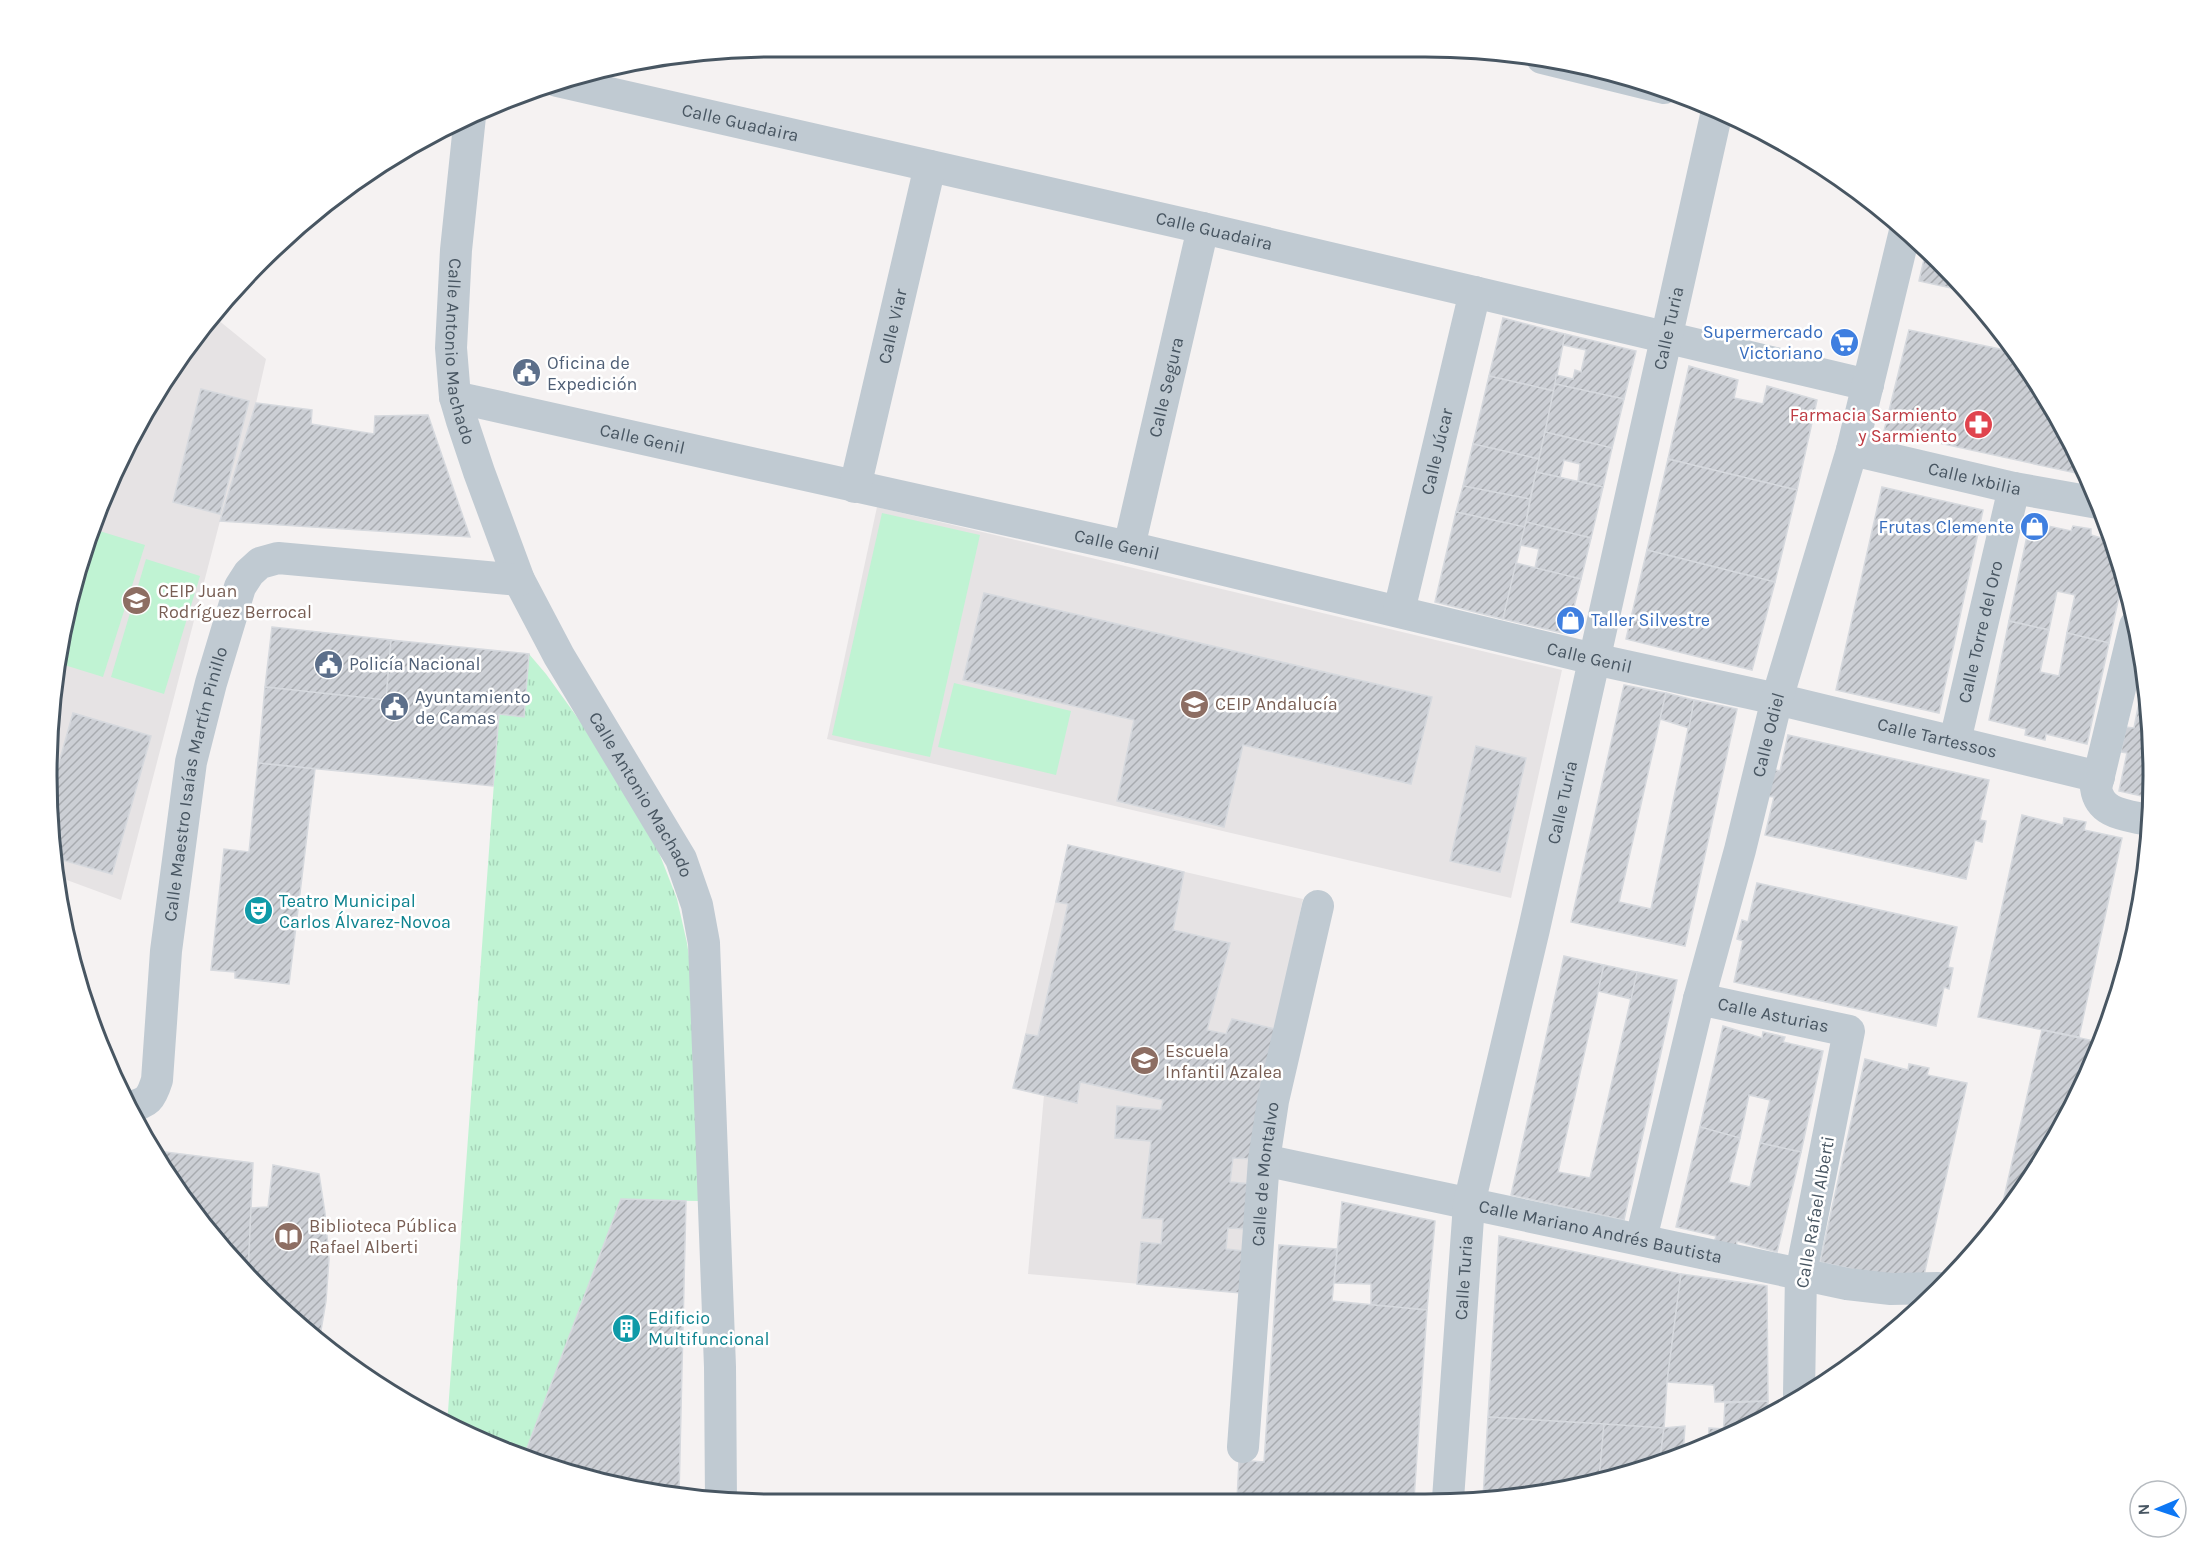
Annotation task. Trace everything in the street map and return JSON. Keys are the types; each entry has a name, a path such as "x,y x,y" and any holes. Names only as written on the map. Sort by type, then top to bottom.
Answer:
{"street":[{"name":"Calle Guadaira","path":"576,85 1203,228 1868,385"},
{"name":"Calle Turia","path":"1448,1493 1469,1203 1534,929 1714,119"},
{"name":"Calle Antonio Machado","path":"469,126 456,250 452,348 455,397 478,472 519,580 559,656 676,851 697,905 704,943 714,1180 720,1367 721,1491"},
{"name":"Calle Viar","path":"855,487 930,166"},
{"name":"Calle Segura","path":"1129,547 1203,228"},
{"name":"Calle Odiel","path":"1641,1239 1699,999 1740,850 1777,699 1852,450 1903,240"},
{"name":"Calle Júcar","path":"1399,611 1475,292"},
{"name":"Calle Genil","path":"455,397 1129,547 1594,659 1777,699"},
{"name":"Calle Ixbilia","path":"1852,450 2014,488 2088,501"},
{"name":"Calle Torre del Oro","path":"1955,741 2014,488"},
{"name":"Calle Maestro Isaías Martín Pinillo","path":"140,1102 157,1080 166,951 191,762 240,587 249,573 260,563 278,558 519,580"},
{"path":"2135,668 2096,788 2098,799 2104,807 2141,818"},
{"name":"Calle Tartessos","path":"1777,699 2099,777"},
{"name":"Calle de Montalvo","path":"1243,1447 1264,1160 1273,1101 1318,906"},
{"name":"Calle Asturias","path":"1699,999 1849,1031"},
{"name":"Calle Rafael Alberti","path":"1799,1389 1801,1273 1849,1031"},
{"name":"Calle Mariano Andrés Bautista","path":"1264,1160 1848,1284 1891,1288 1929,1288"}],"shaded area":[{"name":"CEIP Juan Rodríguez Berrocal","path":"219,321 266,359 256,403 220,521 121,900 65,879 57,776 63,682 81,590 112,501 153,416 178,376"},
{"name":"CEIP Andalucía","path":"877,507 1562,670 1511,898 827,739"},
{"name":"Escuela Infantil Azalea","path":"1068,845 1303,899 1256,1118 1241,1293 1028,1274 1044,1095 1013,1088"}],"green space":[{"path":"882,513 980,535 930,757 832,735"},
{"path":"100,531 145,545 103,677 66,665 81,590"},
{"path":"146,559 200,576 164,694 111,677"},
{"path":"529,654 616,771 649,827 677,899 693,984 700,1201 621,1200 527,1449 448,1415 499,714 524,717"},
{"path":"954,683 1071,711 1056,775 938,747"}],"building":[{"path":"1924,259 1953,288 1919,281"},
{"path":"1503,318 1565,334 1554,391 1489,376"},
{"path":"1909,330 2003,350 2047,416 2076,473 1884,431"},
{"path":"1565,334 1636,351 1624,399 1555,384 1556,375 1573,379 1575,370 1581,372 1586,350 1563,345"},
{"path":"1689,366 1738,380 1734,398 1763,404 1767,386 1817,400 1797,490 1668,459"},
{"path":"1489,376 1554,391 1539,459 1473,444"},
{"path":"1555,384 1624,399 1612,448 1545,432"},
{"path":"201,389 249,401 220,514 173,502"},
{"path":"256,403 312,410 311,424 374,434 375,416 428,415 470,537 220,521"},
{"path":"1545,432 1612,448 1603,487 1578,481 1580,464 1564,460 1560,477 1536,472"},
{"path":"1473,444 1539,459 1530,499 1463,486"},
{"path":"1668,459 1797,490 1775,582 1647,550"},
{"path":"1536,472 1603,487 1591,538 1526,522"},
{"path":"1463,486 1530,499 1525,527 1456,512"},
{"path":"1882,487 1983,510 1939,713 1836,690"},
{"path":"1456,512 1525,527 1503,619 1435,602"},
{"path":"1526,522 1591,538 1581,579 1535,568 1539,549 1520,545"},
{"path":"2030,522 2071,531 2073,526 2091,529 2091,535 2102,538 2120,593 2109,643 2067,633 2075,595 2057,591 2049,630 2009,621"},
{"path":"1647,550 1775,582 1752,670 1626,639"},
{"path":"1516,563 1581,579 1567,634 1503,619"},
{"path":"984,593 1432,697 1411,784 1243,745 1224,827 1117,801 1134,720 963,680"},
{"path":"2009,621 2049,630 2040,672 2059,676 2067,633 2109,643 2087,744 2046,734 2045,740 2025,735 2026,729 1989,720"},
{"name":"Policía Nacional","path":"272,627 391,640 386,700 265,687"},
{"name":"Ayuntamiento de Camas","path":"391,640 529,654 524,717 499,714 493,786 258,763 265,687 386,700"},
{"path":"1624,685 1666,693 1619,902 1651,909 1694,700 1737,709 1685,946 1571,922"},
{"path":"1666,693 1694,700 1689,728 1660,719"},
{"path":"2139,703 2142,796 2119,791 2127,753 2121,752 2126,727 2134,728"},
{"path":"73,713 151,736 112,874 62,860 57,769"},
{"path":"1788,735 1989,780 1980,820 1986,821 1982,842 1975,840 1966,879 1765,835 1774,797 1767,796 1772,769 1780,771"},
{"path":"1476,746 1526,758 1500,872 1450,861"},
{"name":"Teatro Municipal Carlos Álvarez-Novoa","path":"258,763 315,769 289,984 235,978 235,972 211,970 224,849 249,852"},
{"path":"2022,815 2063,825 2064,818 2086,822 2084,830 2122,838 2079,1037 1978,1017"},
{"name":"Escuela Infantil Azalea","path":"1068,845 1184,872 1173,930 1230,943 1207,1030 1226,1034 1232,1019 1275,1029 1252,1159 1233,1158 1230,1182 1251,1184 1246,1229 1228,1228 1226,1249 1244,1251 1241,1293 1137,1284 1141,1242 1161,1244 1163,1219 1142,1218 1151,1141 1115,1138 1117,1106 1161,1110 1163,1100 1080,1082 1077,1103 1013,1088 1026,1034 1038,1036 1068,904 1056,902"},
{"path":"1757,883 1957,927 1948,967 1953,968 1949,989 1944,987 1936,1026 1734,982 1743,941 1737,939 1742,920 1748,922"},
{"path":"1564,956 1604,965 1558,1172 1590,1178 1637,972 1677,980 1624,1220 1511,1195"},
{"path":"1604,965 1637,972 1631,999 1598,991"},
{"path":"1723,1026 1762,1038 1763,1032 1785,1037 1783,1042 1823,1051 1801,1152 1760,1143 1770,1100 1749,1095 1740,1138 1700,1127"},
{"path":"2042,1030 2092,1040 2069,1093 2047,1135 2003,1202"},
{"path":"1865,1059 1908,1070 1909,1064 1929,1068 1927,1075 1967,1083 1922,1284 1820,1262"},
{"path":"1700,1127 1740,1138 1729,1182 1750,1187 1760,1143 1801,1152 1777,1252 1737,1241 1736,1248 1714,1243 1716,1236 1676,1227"},
{"path":"164,1152 253,1163 249,1264 205,1213"},
{"name":"Biblioteca Pública Rafael Alberti","path":"273,1165 319,1174 329,1259 321,1332 267,1284 249,1264 251,1208 268,1207"},
{"name":"Edificio Multifuncional","path":"621,1199 686,1201 679,1488 590,1470 527,1449"},
{"path":"1342,1202 1435,1221 1427,1310 1371,1305 1371,1284 1334,1283"},
{"path":"1499,1236 1681,1274 1667,1382 1664,1428 1488,1417"},
{"path":"1279,1245 1337,1249 1332,1301 1427,1310 1414,1494 1237,1494 1239,1460 1264,1462"},
{"path":"1681,1274 1767,1286 1768,1401 1715,1402 1714,1385 1667,1382"},
{"path":"1768,1401 1768,1407 1724,1428 1725,1403"},
{"path":"1488,1417 1604,1424 1600,1472 1518,1488 1483,1491"},
{"path":"1604,1424 1664,1428 1661,1454 1600,1472"},
{"path":"1685,1426 1684,1445 1661,1454 1664,1428"},
{"path":"1709,1428 1722,1429 1709,1435"}],"place":[{"name":"Supermercado Victoriano","path":"1844,342"},
{"name":"Oficina de Expedición","path":"526,373"},
{"name":"Farmacia Sarmiento y Sarmiento","path":"1978,425"},
{"name":"Frutas Clemente","path":"2035,527"},
{"name":"CEIP Juan Rodríguez Berrocal","path":"137,601"},
{"name":"Taller Silvestre","path":"1570,620"},
{"name":"Policía Nacional","path":"328,664"},
{"name":"CEIP Andalucía","path":"1194,704"},
{"name":"Ayuntamiento de Camas","path":"394,707"},
{"name":"Teatro Municipal Carlos Álvarez-Novoa","path":"258,911"},
{"name":"Escuela Infantil Azalea","path":"1144,1061"},
{"name":"Biblioteca Pública Rafael Alberti","path":"288,1236"},
{"name":"Edificio Multifuncional","path":"627,1328"}]}
